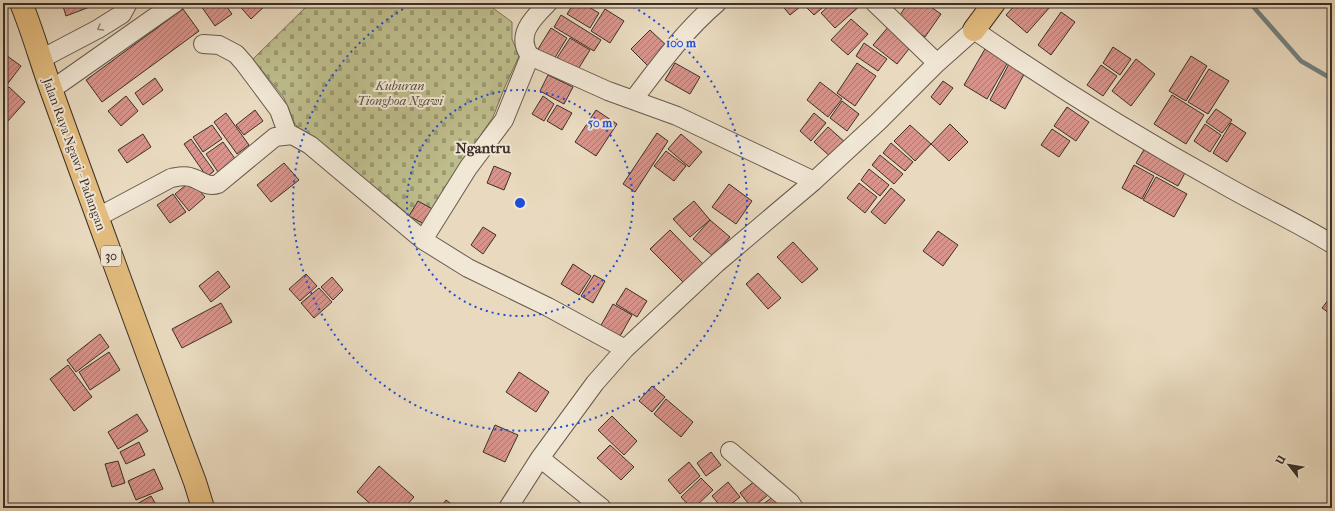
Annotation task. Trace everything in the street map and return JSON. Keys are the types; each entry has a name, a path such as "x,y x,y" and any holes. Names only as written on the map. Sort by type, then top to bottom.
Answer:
{"main road":[{"name":"Jalan Raya Ngawi - Padangan","path":"22,3 51,90 195,482 203,508"},
{"path":"974,30 994,3"}],"street":[{"path":"41,59 98,29 122,14 128,3"},
{"path":"51,90 176,3"},
{"path":"548,3 536,15 526,31 524,41 525,49 530,56 608,91 677,116 814,181"},
{"path":"633,100 670,50 700,17 717,3"},
{"path":"875,3 936,63"},
{"path":"508,508 540,458 595,382 625,349 717,263 814,181 878,122 936,63 974,30 1010,55 1139,136 1332,244"},
{"path":"203,44 219,45 236,54 279,110 288,135"},
{"path":"422,240 468,168 504,120 530,56"},
{"path":"98,217 171,178 183,176 192,177 205,183 214,185 218,184 276,137 292,135 310,145 422,240 468,268 548,307 625,349"},
{"path":"730,451 790,502 794,508"},
{"path":"540,458 602,508"}],"green space":[{"name":"Kuburan Tionghoa Ngawi","path":"310,3 486,3 512,22 512,39 519,56 493,117 461,164 422,229 403,210 305,134 295,124 284,98 253,59"}],"building":[{"path":"62,3 100,3 66,16"},
{"path":"199,3 224,3 232,14 215,26"},
{"path":"237,3 268,3 251,19"},
{"path":"574,3 582,3 599,13 590,28 567,14"},
{"path":"780,3 805,3 790,15"},
{"path":"811,3 828,3 814,15 806,7"},
{"path":"832,3 862,4 835,28 821,13"},
{"path":"908,3 925,3 941,14 925,37 898,18"},
{"path":"1017,3 1045,3 1050,7 1027,33 1006,15"},
{"path":"183,9 199,31 102,102 86,80"},
{"path":"605,9 624,21 610,43 591,31"},
{"path":"1061,12 1075,22 1051,55 1038,45"},
{"path":"561,15 601,40 594,51 554,27"},
{"path":"851,19 868,34 848,55 831,40"},
{"path":"889,26 912,45 897,64 873,45"},
{"path":"551,28 567,38 551,64 535,54"},
{"path":"650,30 668,47 649,67 631,49"},
{"path":"570,38 590,50 577,71 557,58"},
{"path":"864,43 887,59 878,71 856,56"},
{"path":"1113,47 1131,59 1120,75 1103,63"},
{"path":"985,49 1008,62 987,99 964,85"},
{"path":"3,53 21,66 6,86 3,83"},
{"path":"1191,56 1207,66 1186,101 1169,91"},
{"path":"1136,59 1155,74 1131,106 1112,91"},
{"path":"1011,60 1027,69 1005,109 990,100"},
{"path":"675,63 700,77 690,94 665,80"},
{"path":"857,63 876,76 855,106 837,93"},
{"path":"1101,65 1117,76 1103,96 1087,85"},
{"path":"1209,69 1229,81 1208,114 1188,102"},
{"path":"548,75 573,87 564,104 540,91"},
{"path":"155,78 163,90 143,105 135,93"},
{"path":"943,81 953,88 940,105 931,97"},
{"path":"820,82 842,99 828,117 807,100"},
{"path":"9,87 25,102 8,121 3,116 3,93"},
{"path":"1172,95 1204,115 1186,144 1154,124"},
{"path":"126,96 138,111 121,126 108,111"},
{"path":"543,96 554,104 544,121 532,114"},
{"path":"842,101 859,114 847,131 830,118"},
{"path":"557,105 572,113 562,130 547,121"},
{"path":"1067,107 1089,122 1076,141 1054,126"},
{"path":"1216,109 1232,120 1222,133 1206,122"},
{"path":"255,110 263,121 244,135 236,125"},
{"path":"596,110 617,124 596,156 575,142"},
{"path":"226,113 249,145 237,154 214,122"},
{"path":"814,113 826,123 811,141 800,131"},
{"path":"1231,123 1246,133 1227,162 1213,153"},
{"path":"950,124 968,142 949,161 931,144"},
{"path":"1205,124 1221,135 1210,152 1194,141"},
{"path":"212,125 222,139 203,152 193,137"},
{"path":"910,125 931,144 915,161 894,141"},
{"path":"828,127 846,143 832,158 814,142"},
{"path":"1052,129 1070,141 1059,157 1041,145"},
{"path":"657,133 668,141 635,192 623,184"},
{"path":"143,134 151,147 127,163 118,150"},
{"path":"681,134 702,152 689,167 668,149"},
{"path":"191,139 214,171 207,177 184,144"},
{"path":"223,142 236,160 218,172 206,154"},
{"path":"891,143 913,162 905,171 883,153"},
{"path":"1145,148 1186,171 1178,186 1136,163"},
{"path":"666,151 686,166 674,181 654,166"},
{"path":"880,155 903,174 894,184 872,165"},
{"path":"284,163 299,180 271,202 257,185"},
{"path":"1134,165 1154,176 1142,199 1122,188"},
{"path":"494,166 511,173 504,190 487,183"},
{"path":"869,169 889,185 880,196 861,180"},
{"path":"1156,177 1187,194 1174,217 1143,200"},
{"path":"191,181 205,197 189,211 175,194"},
{"path":"859,183 877,197 865,213 847,198"},
{"path":"729,184 752,201 736,224 712,207"},
{"path":"891,188 905,200 885,224 871,212"},
{"path":"173,194 186,212 170,223 157,205"},
{"path":"418,201 436,211 428,226 409,216"},
{"path":"694,201 710,220 690,237 673,219"},
{"path":"710,220 730,237 713,256 693,239"},
{"path":"483,227 496,235 483,254 471,245"},
{"path":"670,230 705,266 686,285 650,249"},
{"path":"938,231 958,245 943,266 923,251"},
{"path":"793,242 818,269 802,283 777,257"},
{"path":"573,264 591,276 579,295 561,284"},
{"path":"218,271 230,287 211,302 199,286"},
{"path":"758,273 781,298 768,309 746,284"},
{"path":"306,274 317,286 300,301 289,289"},
{"path":"594,275 605,281 593,303 581,296"},
{"path":"332,277 343,290 333,300 321,287"},
{"path":"319,288 332,302 314,318 301,303"},
{"path":"626,288 647,301 637,317 616,304"},
{"path":"1332,295 1332,315 1322,308"},
{"path":"221,303 232,322 182,348 172,329"},
{"path":"613,304 632,315 619,338 600,327"},
{"path":"100,334 109,347 76,372 67,360"},
{"path":"109,352 120,370 90,390 79,372"},
{"path":"68,365 92,397 74,411 50,379"},
{"path":"519,372 549,392 536,412 506,392"},
{"path":"652,386 665,397 652,412 639,401"},
{"path":"666,399 693,422 681,437 654,414"},
{"path":"137,414 148,431 118,449 108,432"},
{"path":"612,416 637,441 624,455 598,430"},
{"path":"495,425 518,435 505,462 483,452"},
{"path":"139,442 145,455 126,464 120,452"},
{"path":"610,445 634,467 621,480 597,458"},
{"path":"711,452 721,465 706,476 697,463"},
{"path":"118,461 125,483 112,487 105,464"},
{"path":"689,462 700,476 680,494 668,480"},
{"path":"379,466 414,497 404,508 375,508 357,492"},
{"path":"154,469 163,489 136,500 128,481"},
{"path":"701,478 713,490 694,508 691,508 681,497"},
{"path":"756,480 768,495 752,508 740,493"},
{"path":"728,482 740,497 726,508 722,508 712,496"},
{"path":"151,496 158,508 136,508 135,505"},
{"path":"774,496 783,508 758,508"},
{"path":"446,500 457,508 440,508"}],"waterway":[{"path":"1250,3 1301,61 1332,79"}],"district":[{"name":"Ngantru","path":"483,148"}]}
